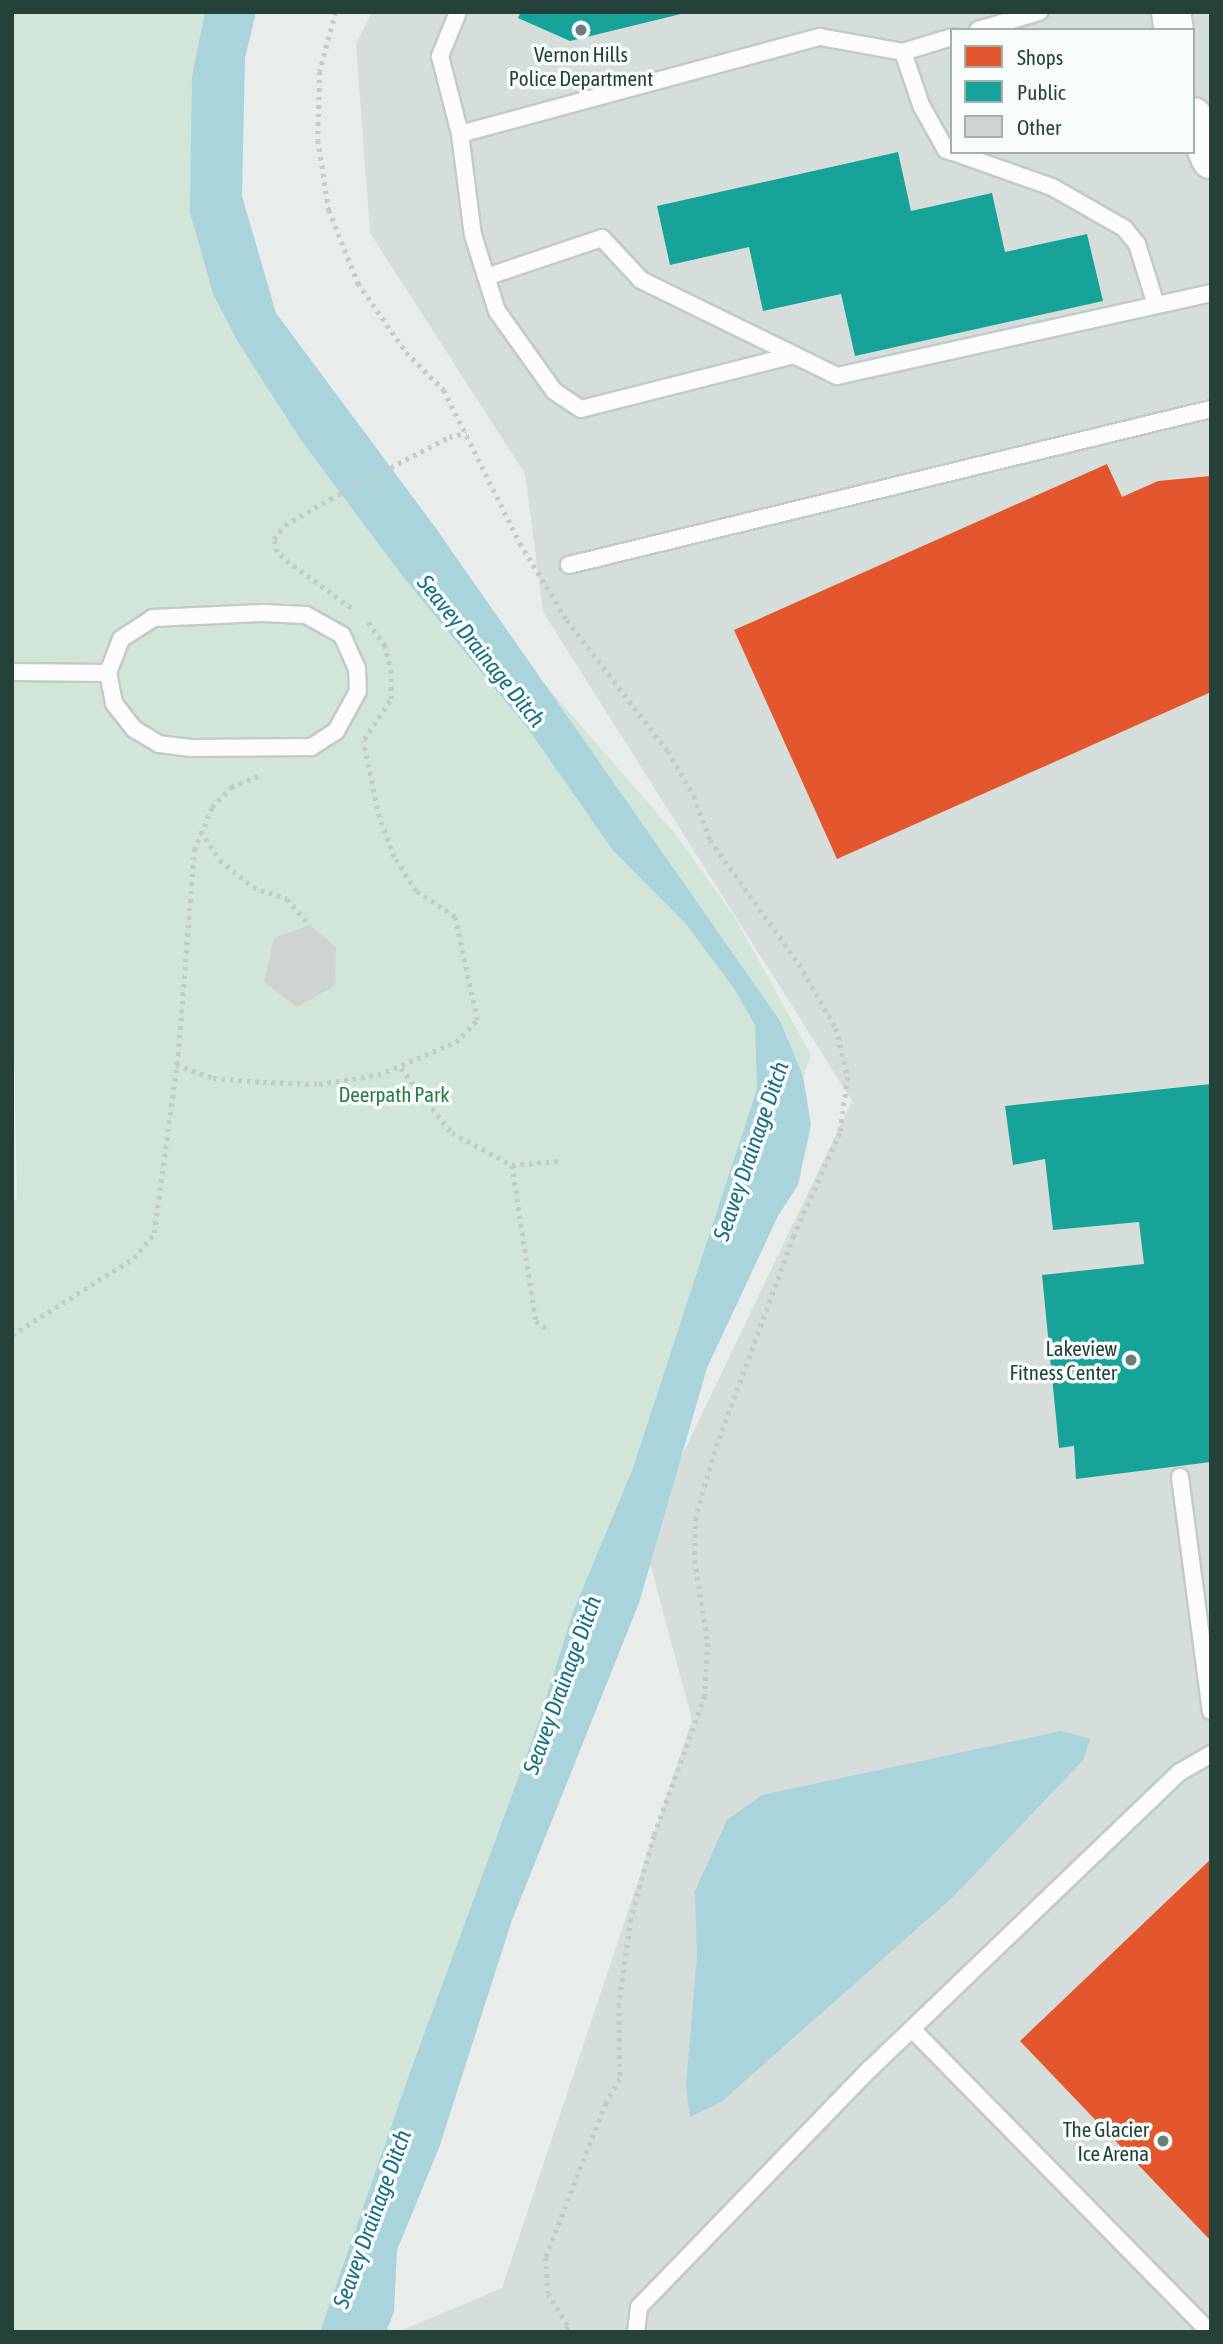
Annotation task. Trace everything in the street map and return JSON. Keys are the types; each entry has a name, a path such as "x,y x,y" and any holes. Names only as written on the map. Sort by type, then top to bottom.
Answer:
{"street":[{"path":"1195,122 1211,159"}],"lane":[{"path":"458,12 440,56 460,134 473,235 497,312 554,391 581,409 794,355"},
{"path":"985,28 1040,12"},
{"path":"460,134 820,37 903,52 950,38"},
{"path":"903,52 921,105 946,150 950,151"},
{"path":"959,154 1052,187 1124,228 1137,244 1156,305"},
{"path":"486,277 602,238 641,281 837,376 1211,293"},
{"path":"569,565 1211,409"},
{"path":"195,613 306,615 342,635 358,668 358,691 336,731 310,747 191,748 159,744 134,729 114,703 107,673 121,639 153,618 195,613"},
{"path":"12,672 107,673"},
{"path":"1180,1477 1211,1711"},
{"path":"635,2332 639,2307 912,2029 1180,1772 1211,1754"},
{"path":"912,2029 1210,2332"}],"path":[{"path":"336,12 319,85 318,140 330,210 358,283 406,352 444,390 520,543 567,620 668,751 694,796 710,840 799,964 836,1028 848,1077 839,1133 790,1249 715,1451 696,1517 695,1560 708,1643 705,1696 654,1836 631,1919 619,2004 620,2079 601,2115 546,2257 548,2293 568,2326 565,2332"},
{"path":"354,748 363,741 391,699 391,673 384,646 369,622 277,552 274,539 285,525 330,499 449,437 467,433"},
{"path":"176,1065 214,1078 319,1084 401,1068 456,1042 477,1020 455,917 416,891 394,857 379,817 363,741"},
{"path":"12,1335 134,1258 154,1233 176,1065 189,882 200,830 212,807 231,787 266,776"},
{"path":"200,830 220,860 253,887 287,899 310,925"},
{"path":"401,1068 452,1133 512,1165 558,1161"},
{"path":"512,1165 536,1321 547,1329"}],"shaded area":[{"path":"372,12 1211,12 1211,2332 398,2332 502,2288 692,1720 643,1537 852,1101 543,612 525,474 370,233 356,44"}],"green space":[{"name":"Deerpath Park","path":"12,12 245,12 222,204 262,329 487,618 677,836 734,916 811,1055 357,2332 12,2332 12,1203 17,1199 12,929"}],"water":[{"name":"Seavey Drainage Ditch","path":"205,12 256,12 245,58 242,196 276,313 435,527 780,1021 803,1076 811,1125 798,1185 778,1216 707,1368 639,1603 512,1920 439,2148 397,2250 394,2312 386,2332 320,2332 408,2078 538,1724 573,1612 633,1468 757,1089 755,1025 733,987 686,924 612,849 529,730 404,578 301,440 238,342 213,294 190,212 192,76"},
{"path":"1061,1731 1090,1739 1084,1759 954,1896 721,2102 690,2117 686,2086 697,1955 695,1891 727,1820 762,1795"}],"building: Shops":[{"path":"1107,464 1122,497 1158,481 1211,476 1211,692 837,859 734,630"},
{"name":"The Glacier Ice Arena","path":"1211,1859 1211,2241 1020,2041"}],"building: Public":[{"name":"Vernon Hills Police Department","path":"521,12 685,13 570,41 518,18"},
{"path":"898,152 911,211 992,193 1005,252 1087,234 1103,301 855,356 841,294 763,311 749,247 670,265 657,206"},
{"name":"Lakeview Fitness Center","path":"1211,1084 1211,1462 1076,1479 1074,1446 1059,1448 1042,1275 1144,1264 1139,1222 1053,1230 1045,1159 1013,1165 1005,1106"}],"building: Other":[{"path":"310,925 336,947 335,986 297,1007 264,982 274,938"}],"place":[{"name":"Vernon Hills Police Department","path":"581,30"},
{"name":"Lakeview Fitness Center","path":"1131,1360"},
{"name":"The Glacier Ice Arena","path":"1163,2141"}]}
